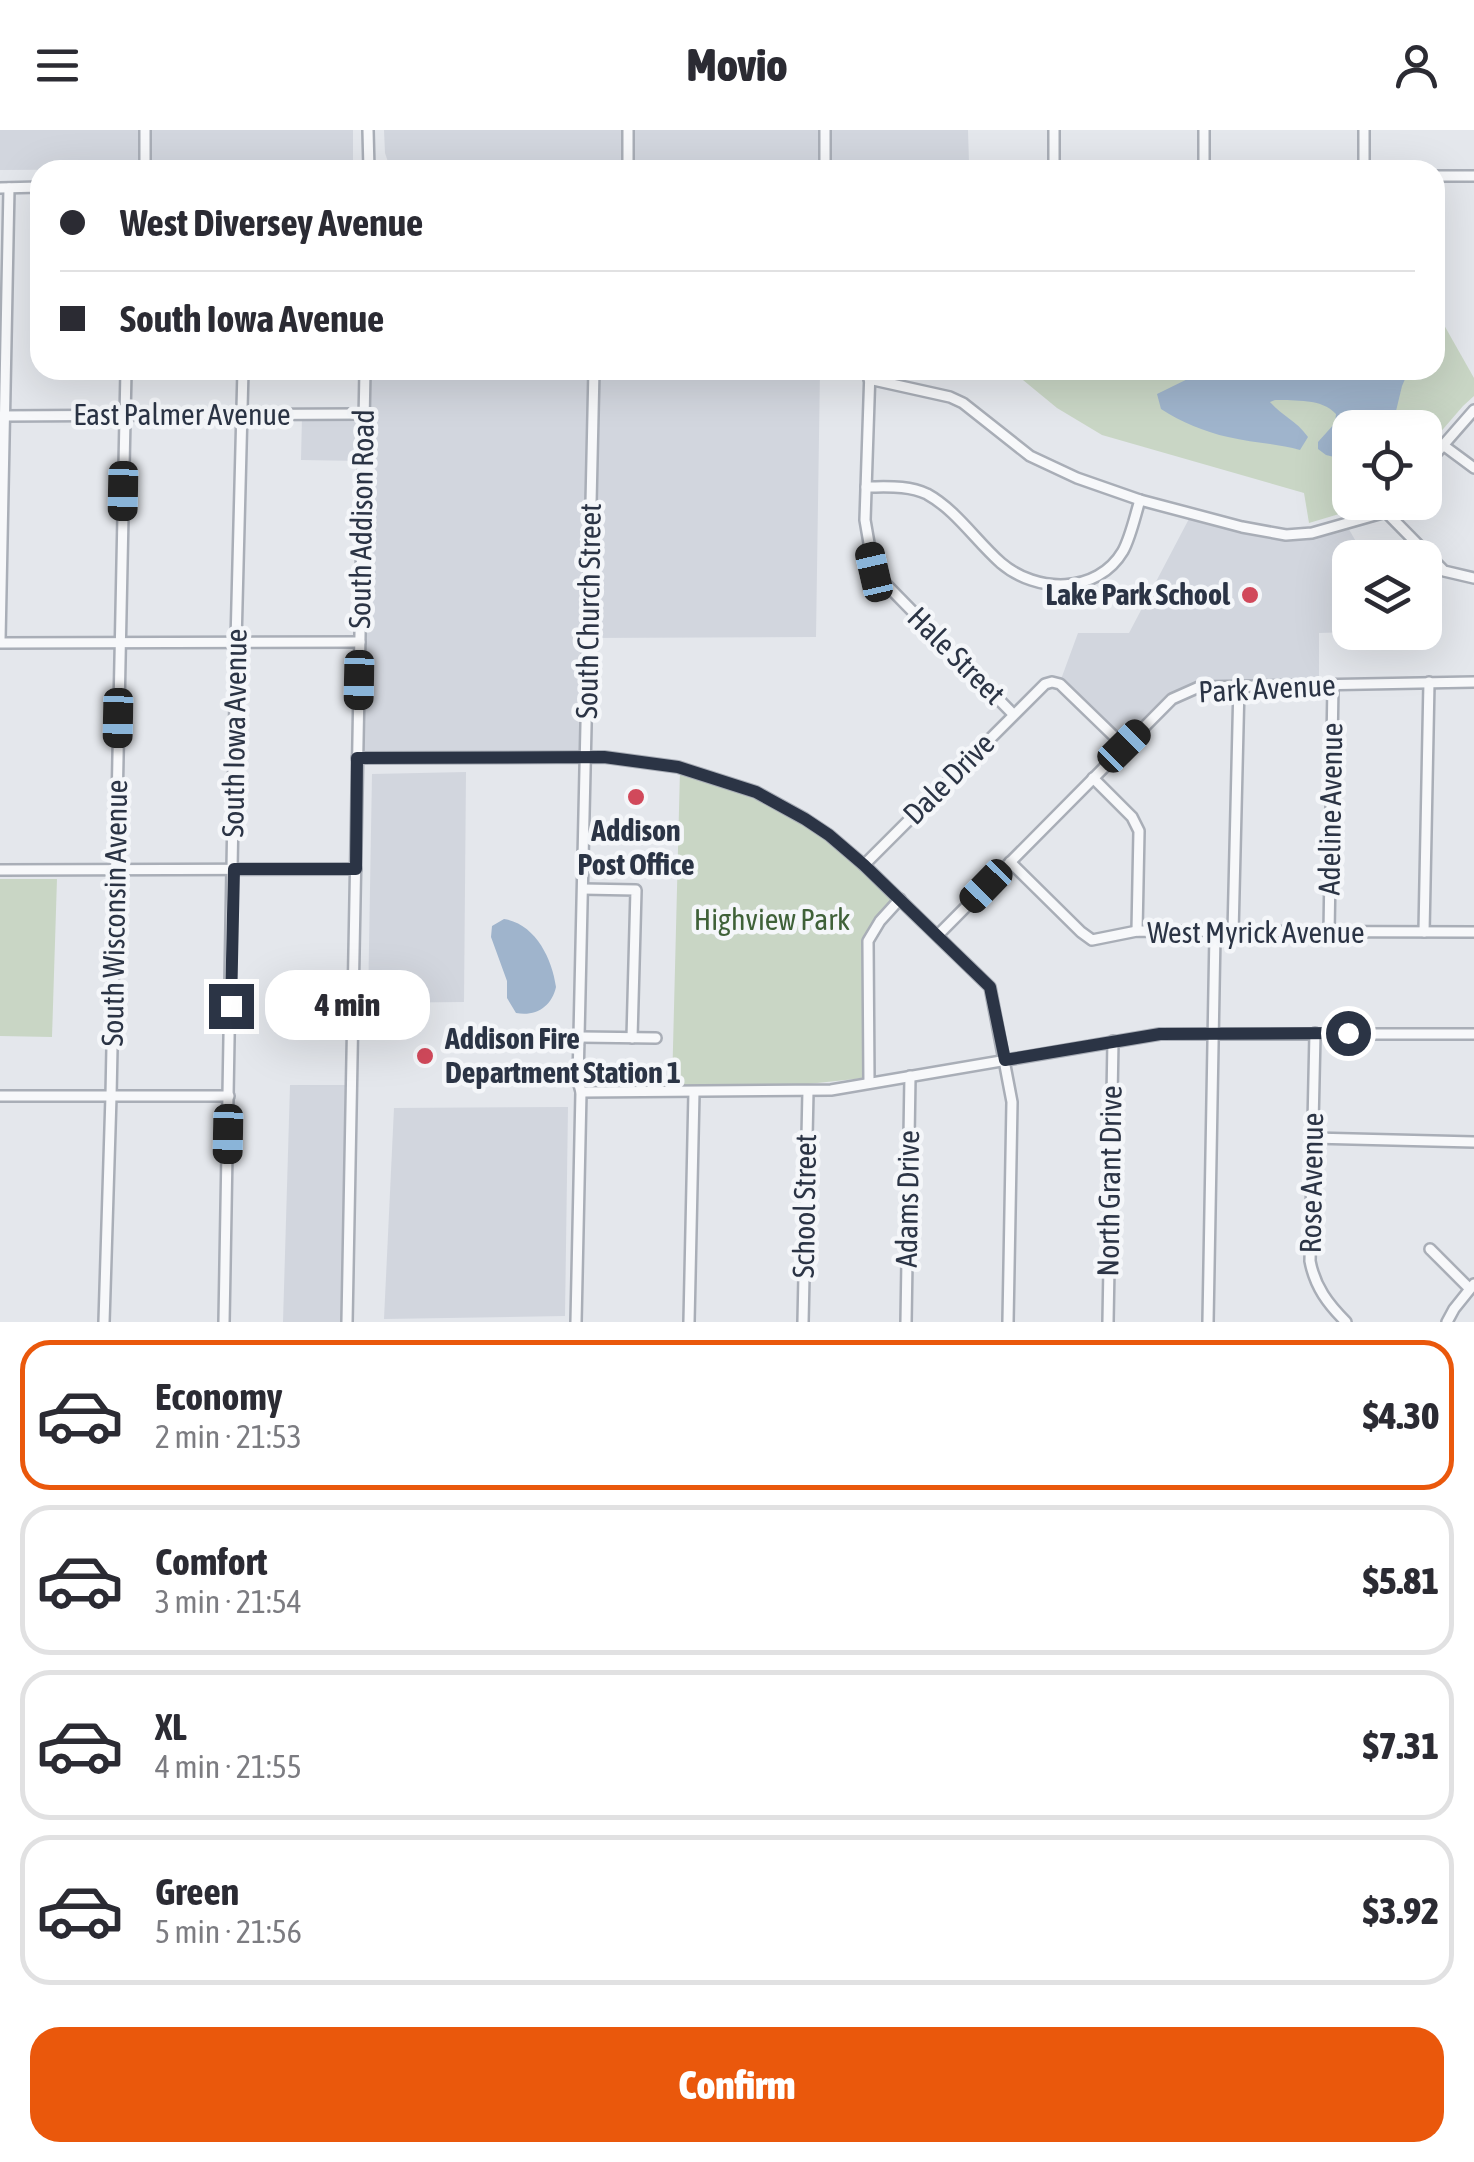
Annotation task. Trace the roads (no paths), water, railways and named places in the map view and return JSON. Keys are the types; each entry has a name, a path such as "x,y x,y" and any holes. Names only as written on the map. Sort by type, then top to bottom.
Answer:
{"street":[{"path":"145,130 145,160"},
{"path":"368,130 368,160"},
{"path":"628,130 628,160"},
{"path":"825,130 825,160"},
{"path":"1054,130 1054,160"},
{"path":"1204,130 1204,160"},
{"path":"1364,130 1364,160"},
{"path":"1445,176 1474,176"},
{"path":"30,188 4,188 0,642 360,642"},
{"name":"South Wisconsin Avenue","path":"104,1322 126,380"},
{"name":"South Iowa Avenue","path":"224,1322 244,380"},
{"name":"South Addison Road","path":"347,1322 365,380"},
{"name":"South Church Street","path":"576,1322 594,380"},
{"name":"Hale Street","path":"869,380 866,539 874,572 1013,714"},
{"path":"891,380 950,396 1042,464 1140,500 1286,535 1359,520"},
{"path":"1474,410 1443,445 1474,468"},
{"name":"East Palmer Avenue","path":"2,416 364,414"},
{"path":"866,487 905,488 930,496 1012,571 1034,581 1057,585 1091,580 1112,566 1125,547 1140,500"},
{"path":"1393,520 1441,576 1474,578"},
{"name":"Dale Drive","path":"864,865 1045,684 1056,682 1066,688 1124,746"},
{"path":"1424,932 1428,682"},
{"name":"Park Avenue","path":"938,935 1172,699 1200,687 1474,682"},
{"name":"Adeline Avenue","path":"1329,933 1333,684"},
{"path":"1234,934 1238,685"},
{"path":"357,758 586,757 666,764 740,786 805,819 864,865 990,987 1012,1102 1008,1322"},
{"path":"1093,778 1136,824 1137,932"},
{"name":"West Myrick Avenue","path":"1010,862 1092,940 1137,932 1474,932"},
{"path":"0,870 356,869"},
{"path":"583,889 636,890 632,1038"},
{"path":"869,1083 868,942 880,921 900,900"},
{"path":"1208,1322 1215,933"},
{"name":"Rose Avenue","path":"1316,1033 1310,1261 1323,1296 1346,1322"},
{"path":"581,1092 831,1090 1160,1034 1474,1034"},
{"path":"580,1038 656,1038"},
{"name":"North Grant Drive","path":"1108,1322 1113,1040"},
{"name":"Adams Drive","path":"906,1322 910,1076"},
{"name":"School Street","path":"803,1322 808,1091"},
{"path":"689,1322 694,1092"},
{"path":"0,1096 229,1096"},
{"path":"1312,1138 1474,1142"},
{"path":"1430,1249 1471,1286 1447,1322"}],"water":[{"path":"1186,380 1405,380 1396,410 1332,411 1316,403 1270,402 1308,437 1300,450 1211,432 1161,409 1157,394"},
{"path":"1332,426 1332,456 1318,449 1318,442"},
{"path":"504,919 533,935 551,965 556,987 551,1000 536,1012 516,1013 507,998 507,981 491,937 492,926"}],"place":[{"name":"Lake Park School","path":"1250,595"},
{"name":"Addison Post Office","path":"636,797"},
{"name":"Addison Fire Department Station 1","path":"425,1056"}],"park label":[{"name":"Highview Park","path":"772,920"}]}
